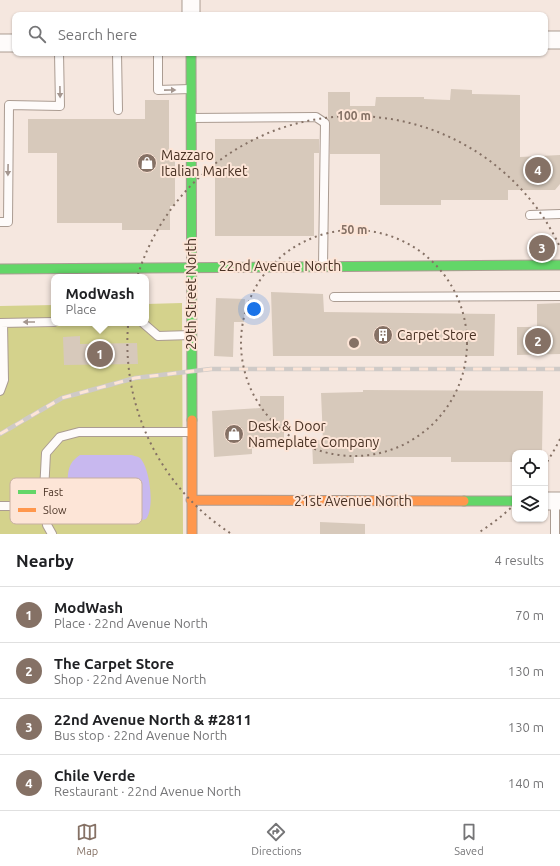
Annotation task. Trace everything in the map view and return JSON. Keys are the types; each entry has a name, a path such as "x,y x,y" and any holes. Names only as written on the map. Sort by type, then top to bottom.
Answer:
{"street":[{"path":"191,0 191,12"},
{"path":"548,40 560,40"},
{"path":"0,43 12,43"},
{"name":"29th Street North","path":"191,56 192,534"},
{"name":"22nd Avenue North","path":"0,269 560,264"},
{"name":"21st Avenue North","path":"192,500 512,501"}],"lane":[{"path":"0,105 60,106 59,56"},
{"path":"117,56 118,110"},
{"path":"158,56 158,90 191,89"},
{"path":"0,222 8,222 9,105"},
{"path":"191,118 316,117 325,123 323,266"},
{"path":"530,215 560,214"},
{"path":"334,298 560,296"},
{"path":"0,391 4,380 2,323 51,322"},
{"path":"146,326 158,336 191,335"},
{"path":"45,478 46,453 60,437 79,432 191,432"},
{"path":"553,501 555,534"},
{"path":"47,524 52,534"}],"shaded area":[{"path":"182,303 183,534 0,534 0,306 51,305 51,326 149,326 149,304"},
{"path":"80,455 131,455 140,458 149,479 151,498 149,514 146,519 142,520 142,478 68,478 69,469 74,460"}],"building":[{"path":"451,89 472,90 472,94 520,95 520,157 560,155 560,184 555,190 508,190 508,200 441,200 441,205 380,205 380,154 330,154 328,92 350,92 350,106 375,106 376,97 424,97 424,99 450,100"},
{"name":"Mazzaro Italian Market","path":"145,100 169,100 169,159 175,159 175,206 170,206 170,230 122,230 122,223 57,223 57,153 28,153 28,119 145,119"},
{"path":"215,139 319,139 319,153 314,153 314,236 215,236"},
{"name":"Carpet Store","path":"271,292 323,294 324,312 495,314 494,356 273,356"},
{"path":"216,298 245,299 244,322 234,322 233,357 214,356"},
{"path":"560,303 560,354 517,355 517,327 537,327 537,304"},
{"path":"80,336 80,344 137,343 138,364 64,365 63,337"},
{"path":"363,390 543,391 542,450 512,450 512,462 451,462 451,457 354,457 354,463 313,464 312,441 323,440 321,393 363,392"},
{"path":"260,396 284,396 284,448 252,448 252,454 214,457 212,411 260,408"},
{"path":"320,522 365,524 365,534 320,534"}],"railway":[{"path":"0,434 62,398 135,378 211,369 560,369"}],"traffic: fast":[{"path":"191,56 192,420"},
{"path":"0,269 560,265"},
{"path":"464,501 512,501"}],"traffic: slow":[{"path":"192,420 192,534"},
{"path":"191,500 464,501"}],"place":[{"name":"Mazzaro Italian Market","path":"147,163"},
{"name":"Chile Verde","path":"538,170"},
{"name":"22nd Avenue North & #2811","path":"542,248"},
{"name":"Carpet Store","path":"383,335"},
{"name":"The Carpet Store","path":"538,341"},
{"name":"ModWash","path":"100,354"},
{"name":"Desk & Door Nameplate Company","path":"234,434"}]}
